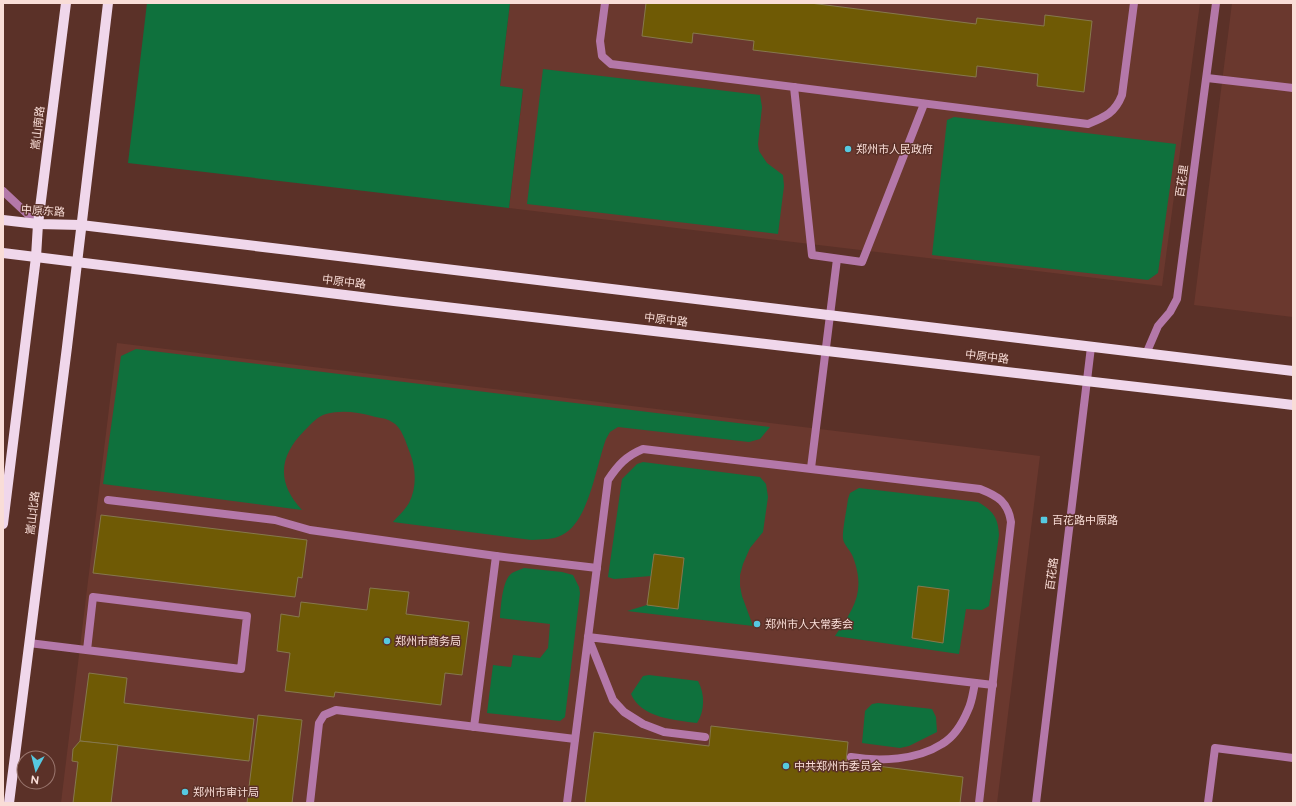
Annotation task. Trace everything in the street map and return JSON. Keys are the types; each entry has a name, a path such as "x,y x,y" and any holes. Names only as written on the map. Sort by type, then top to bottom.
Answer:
{"main road":[{"name":"嵩山南路","path":"36,257 38,224 65,3"},
{"path":"81,226 108,3"},
{"name":"中原东路","path":"3,220 38,224 81,226"},
{"name":"嵩山北路","path":"9,803 81,226"},
{"name":"中原中路","path":"81,226 1293,371"},
{"path":"3,253 36,257 3,524"},
{"name":"中原中路","path":"36,257 386,300 1293,405"}],"street":[{"path":"605,3 600,41 602,56 611,64 1088,124 1102,118 1118,106 1122,95 1134,3"},
{"name":"百花里","path":"1146,354 1158,326 1170,312 1177,299 1216,3"},
{"path":"1206,78 1293,88"},
{"path":"794,87 812,256 862,262 924,104"},
{"path":"3,191 38,224"},
{"path":"810,468 837,258"},
{"name":"百花路","path":"1036,803 1091,347"},
{"path":"567,803 608,480 622,461 631,454 643,448 980,489 996,495 1003,502 1010,511 1011,522 979,803"},
{"path":"108,500 275,520 310,530 496,556 597,568"},
{"path":"474,727 496,556"},
{"path":"29,643 241,669 247,616 93,597 87,650"},
{"path":"588,637 993,685"},
{"path":"588,637 613,700 624,712 643,724 664,732 705,737"},
{"path":"852,757 862,759 897,758 923,753 943,744 959,727 969,709 975,683"},
{"path":"310,803 319,722 324,716 336,710 575,739"},
{"path":"1208,803 1215,748 1293,758"}],"shaded area":[{"name":"郑州市人民政府","path":"510,3 1200,3 1162,286 509,208 523,90 500,86"},
{"path":"1232,3 1293,3 1293,317 1194,305"},
{"path":"117,343 1040,456 997,803 61,803"}],"green space":[{"path":"147,3 510,3 500,86 523,89 509,208 128,163"},
{"path":"543,69 760,95 762,107 758,144 759,151 767,163 783,175 784,186 778,234 527,204"},
{"path":"954,117 1176,144 1158,273 1148,280 932,255 947,120"},
{"path":"136,349 770,427 760,439 749,442 618,427 610,432 606,439 590,492 579,518 571,528 559,537 532,540 393,522 407,506 412,497 415,478 414,465 410,453 403,436 395,424 385,419 355,413 337,412 320,416 296,440 290,450 284,469 285,479 294,500 302,510 103,484 121,356"},
{"path":"643,462 760,477 766,484 768,497 763,532 750,548 740,575 742,596 753,626 627,611 647,605 678,609 684,558 654,554 651,576 614,579 608,577 622,479 637,464"},
{"path":"859,488 978,502 994,515 999,535 989,606 982,610 966,609 959,654 835,636 848,617 856,599 858,590 857,569 852,555 843,539 843,535 850,493"},
{"path":"524,568 562,572 573,575 579,587 580,593 565,717 560,721 487,713 493,665 511,667 513,655 540,658 548,648 550,624 500,618 506,581 512,573"},
{"path":"649,675 698,681 702,691 703,708 697,723 669,719 650,713 636,702 631,694 643,676"},
{"path":"878,703 932,709 936,717 937,732 909,746 900,748 862,743 865,711 872,704"}],"building":[{"path":"646,3 810,3 976,24 977,18 1044,26 1045,15 1092,21 1084,92 1037,86 1038,74 977,66 976,77 753,50 754,41 693,33 692,43 642,36"},
{"path":"101,515 307,540 302,578 298,577 295,597 93,573"},
{"path":"654,554 684,558 678,609 647,605"},
{"path":"918,586 949,590 943,643 912,638"},
{"path":"370,588 409,592 406,614 469,622 462,675 445,673 441,705 335,692 334,697 285,691 290,653 277,651 281,614 299,617 301,602 367,610"},
{"path":"89,673 127,678 124,703 254,719 249,761 80,741"},
{"path":"258,715 302,720 292,803 247,803"},
{"path":"711,726 848,742 846,762 963,777 960,803 585,803 594,732 709,746"},
{"path":"80,741 118,745 111,803 73,803 78,762 72,761 73,749"}],"place":[{"name":"郑州市人民政府","path":"848,149"},
{"name":"百花路中原路","path":"1044,520"},
{"name":"郑州市人大常委会","path":"757,624"},
{"name":"郑州市商务局","path":"387,641"},
{"name":"中共郑州市委员会","path":"786,766"},
{"name":"郑州市审计局","path":"185,792"}]}
